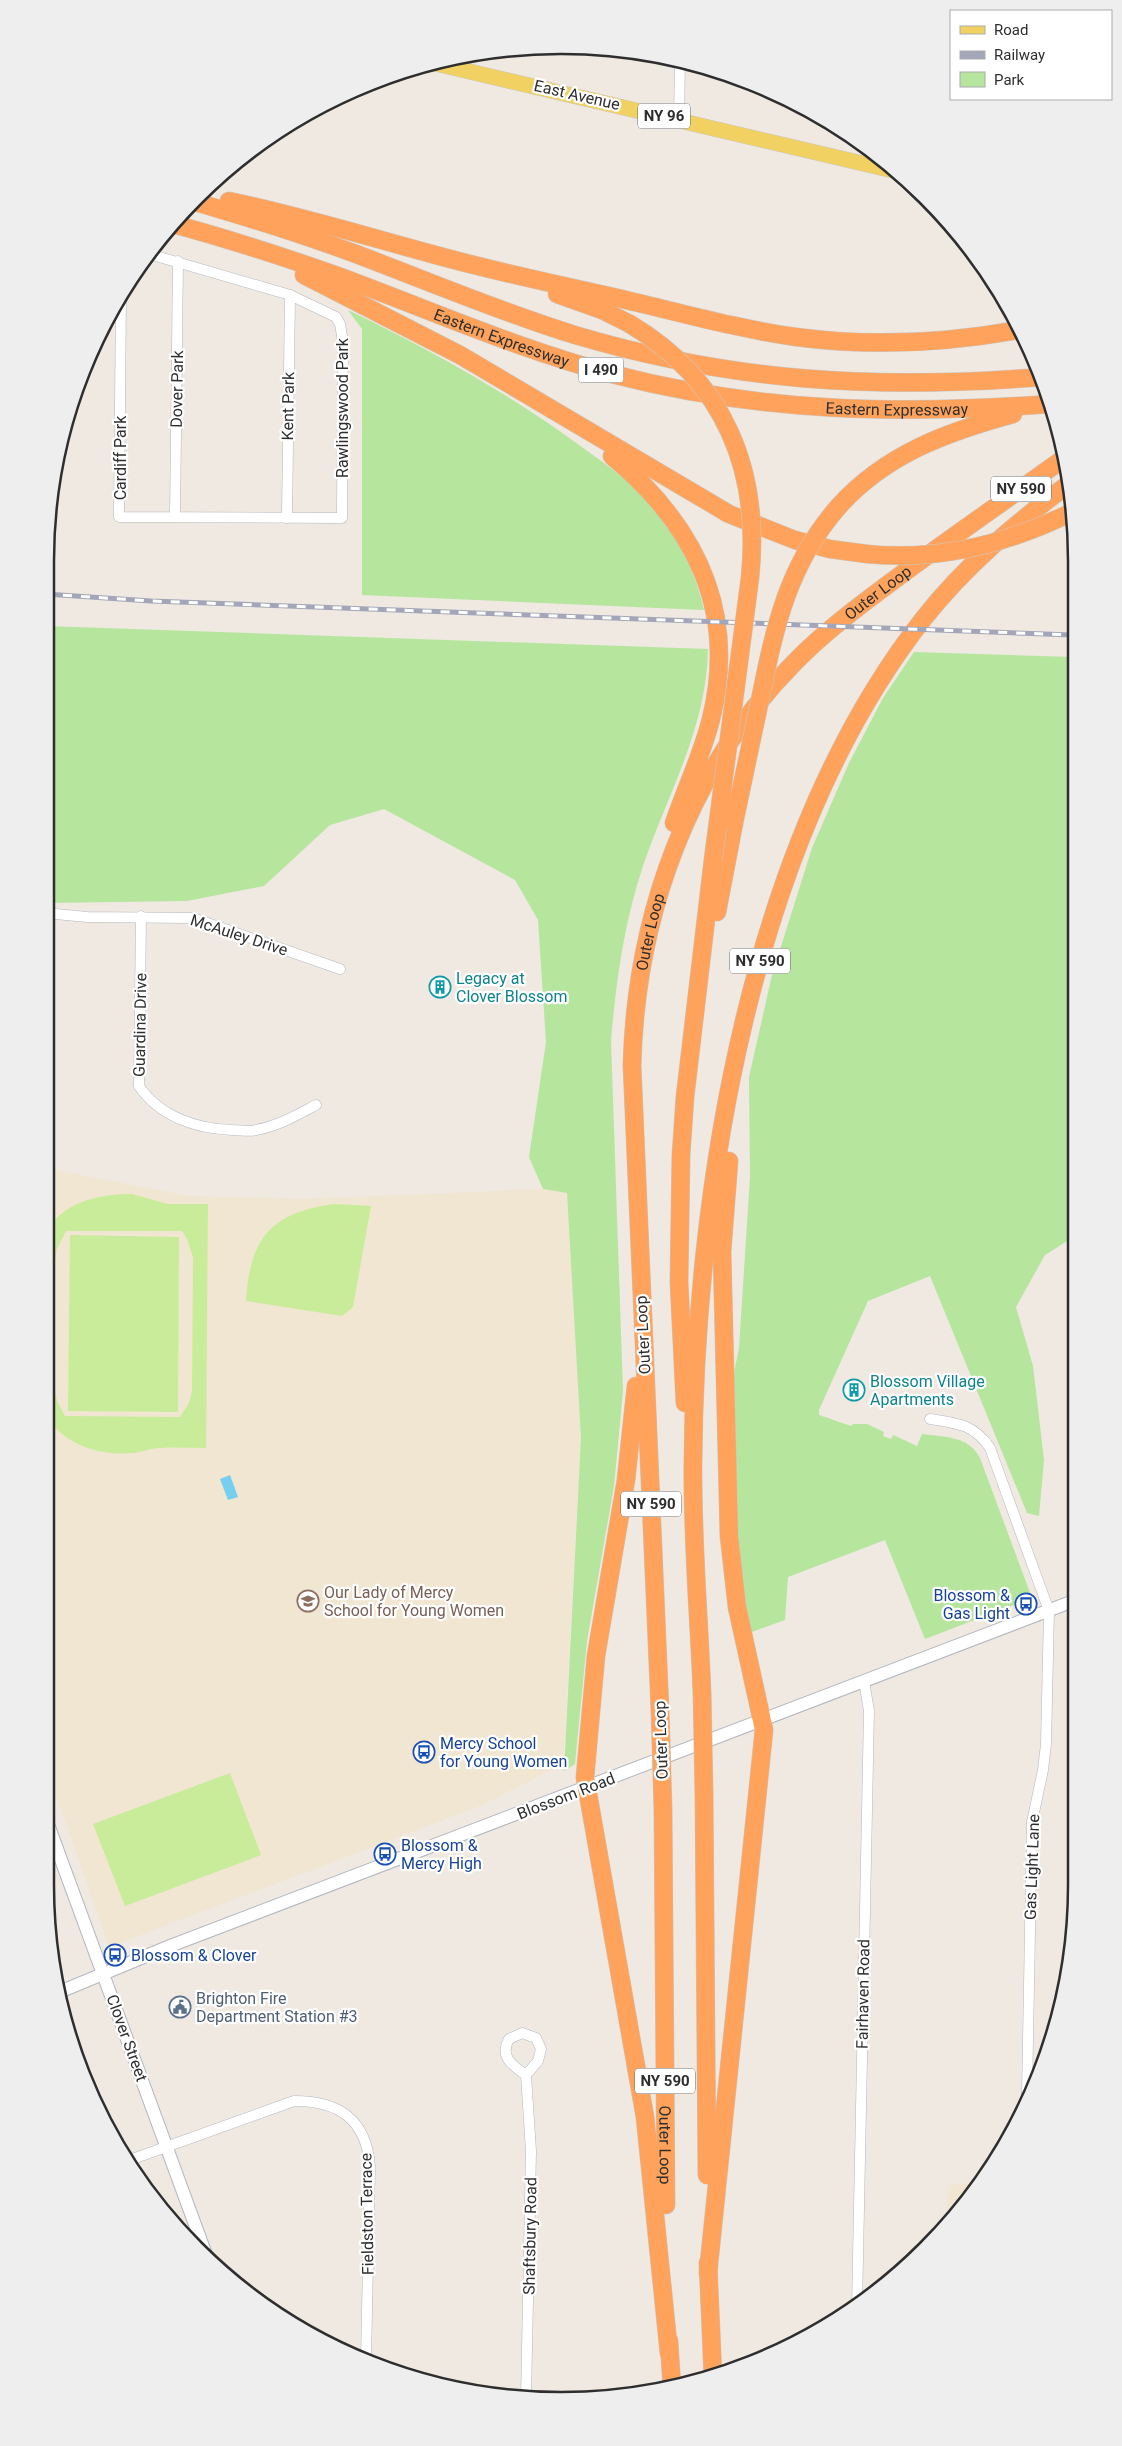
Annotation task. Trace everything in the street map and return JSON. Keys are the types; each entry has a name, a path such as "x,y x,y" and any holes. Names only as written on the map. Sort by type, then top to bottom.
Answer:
{"highway":[{"path":"208,197 286,214 434,255 724,323 802,338 856,342 906,342 957,339 1013,331"},
{"name":"Eastern Expressway","path":"201,204 318,240 549,326 611,345 688,363 759,375 843,382 940,383 1034,377"},
{"name":"Eastern Expressway","path":"181,226 284,258 558,358 671,388 746,401 843,410 941,411 1043,405"},
{"path":"180,227 265,258 336,290 440,344 700,499 747,522 813,545 867,554 914,555 975,547 1019,535 1066,514"},
{"path":"434,255 586,304 630,324 655,341 679,361 712,400 735,444 751,500 753,537 750,578 713,860 682,1143 678,1259 680,1329 694,1536"},
{"path":"692,1045 734,823 767,668 784,600 807,550 839,506 873,474 926,442 973,425 1044,406"},
{"path":"554,412 630,472 668,511 698,560 714,609 718,668 712,712 702,749 664,854 647,930"},
{"path":"979,519 1058,456"},
{"name":"Outer Loop","path":"671,2380 666,2275 663,1809 632,1065 635,1007 647,930 667,866 694,803 723,753 763,697 794,662 839,622 1059,462"},
{"name":"NY 590","path":"713,2369 708,2273 702,1694 694,1536 693,1438 704,1263 723,1127 747,1012 766,943 792,862 835,763 877,687 922,621 960,577 1001,537 1063,488"},
{"path":"708,2273 764,1735 763,1720 741,1629 732,1573 728,1520 722,1276 725,1196 747,1012"},
{"path":"641,1298 631,1443 596,1656 586,1764 587,1788 645,2118 669,2353"}],"main road":[{"name":"East Avenue","path":"448,66 881,168"}],"street":[{"path":"679,120 680,68"},
{"path":"871,160 871,166"},
{"name":"Rawlingswood Park","path":"156,256 290,295 336,317 342,332 342,518"},
{"name":"Dover Park","path":"175,517 178,261"},
{"name":"Kent Park","path":"287,518 290,295"},
{"name":"Cardiff Park","path":"121,309 120,517 342,518"},
{"name":"McAuley Drive","path":"54,914 88,917 141,916 193,918 340,969"},
{"name":"Guardina Drive","path":"141,916 139,1086 148,1100 174,1117 211,1129 255,1131 286,1121 316,1104"},
{"path":"930,1419 969,1427 982,1435 990,1448 1049,1611"},
{"name":"Blossom Road","path":"64,1990 103,1973 1068,1603"},
{"name":"Gas Light Lane","path":"1027,2085 1032,1822 1044,1770 1049,1611"},
{"name":"Fairhaven Road","path":"857,2296 869,1711 864,1681"},
{"name":"Clover Street","path":"54,1840 202,2244"},
{"name":"Shaftsbury Road","path":"526,2075 531,2151 526,2391"},
{"name":"Fieldston Terrace","path":"134,2158 294,2101 313,2101 327,2104 350,2117 363,2135 370,2166 366,2354"}],"shaded area":[{"name":"Our Lady of Mercy School for Young Women","path":"54,1170 189,1196 304,1199 543,1189 567,1193 581,1438 563,1764 480,1806 109,1947 54,1789"},
{"path":"971,2184 947,2213 948,2185"}],"green space":[{"path":"348,310 440,357 500,392 558,430 626,480 657,512 683,551 695,580 704,610 362,595 362,329"},
{"path":"54,626 708,649 706,678 694,733 636,887 615,996 611,1041 623,1391 614,1486 587,1641 575,1764 564,1771 581,1438 567,1193 543,1189 529,1157 546,1042 538,920 515,880 384,809 330,825 264,886 187,901 54,903"},
{"path":"914,652 1068,657 1068,1240 1045,1255 1016,1307 1033,1366 1044,1460 1039,1516 1027,1513 930,1276 868,1301 819,1410 819,1415 851,1426 853,1424 867,1424 884,1432 883,1436 891,1439 893,1435 917,1446 922,1434 948,1437 970,1445 980,1458 1032,1598 925,1639 885,1540 788,1577 785,1620 749,1633 739,1580 731,1387 739,1348 750,1177 749,1077 772,975 812,848 849,763 883,698"},
{"path":"132,1194 168,1204 208,1204 206,1448 156,1448 134,1453 105,1452 81,1445 54,1426 54,1386 54,1222 70,1208 81,1202 106,1196","holes":["66,1231 182,1231 193,1257 192,1391 189,1403 180,1417 65,1416 57,1401 54,1386 55,1260 57,1249"]},
{"path":"334,1204 371,1206 353,1307 342,1316 246,1301 248,1279 253,1260 259,1245 268,1232 294,1214"},
{"path":"70,1235 179,1237 178,1412 68,1411"},
{"path":"230,1773 261,1855 125,1906 93,1824"}],"water":[{"path":"230,1475 238,1497 228,1500 220,1479"}],"railway":[{"path":"54,595 151,601 1068,635"}],"place":[{"name":"Legacy at Clover Blossom","path":"440,987"},
{"name":"Blossom Village Apartments","path":"854,1390"},
{"name":"Our Lady of Mercy School for Young Women","path":"308,1601"},
{"name":"Blossom & Gas Light","path":"1026,1604"},
{"name":"Mercy School for Young Women","path":"424,1752"},
{"name":"Blossom & Mercy High","path":"385,1854"},
{"name":"Blossom & Clover","path":"115,1955"},
{"name":"Brighton Fire Department Station #3","path":"180,2007"}]}
